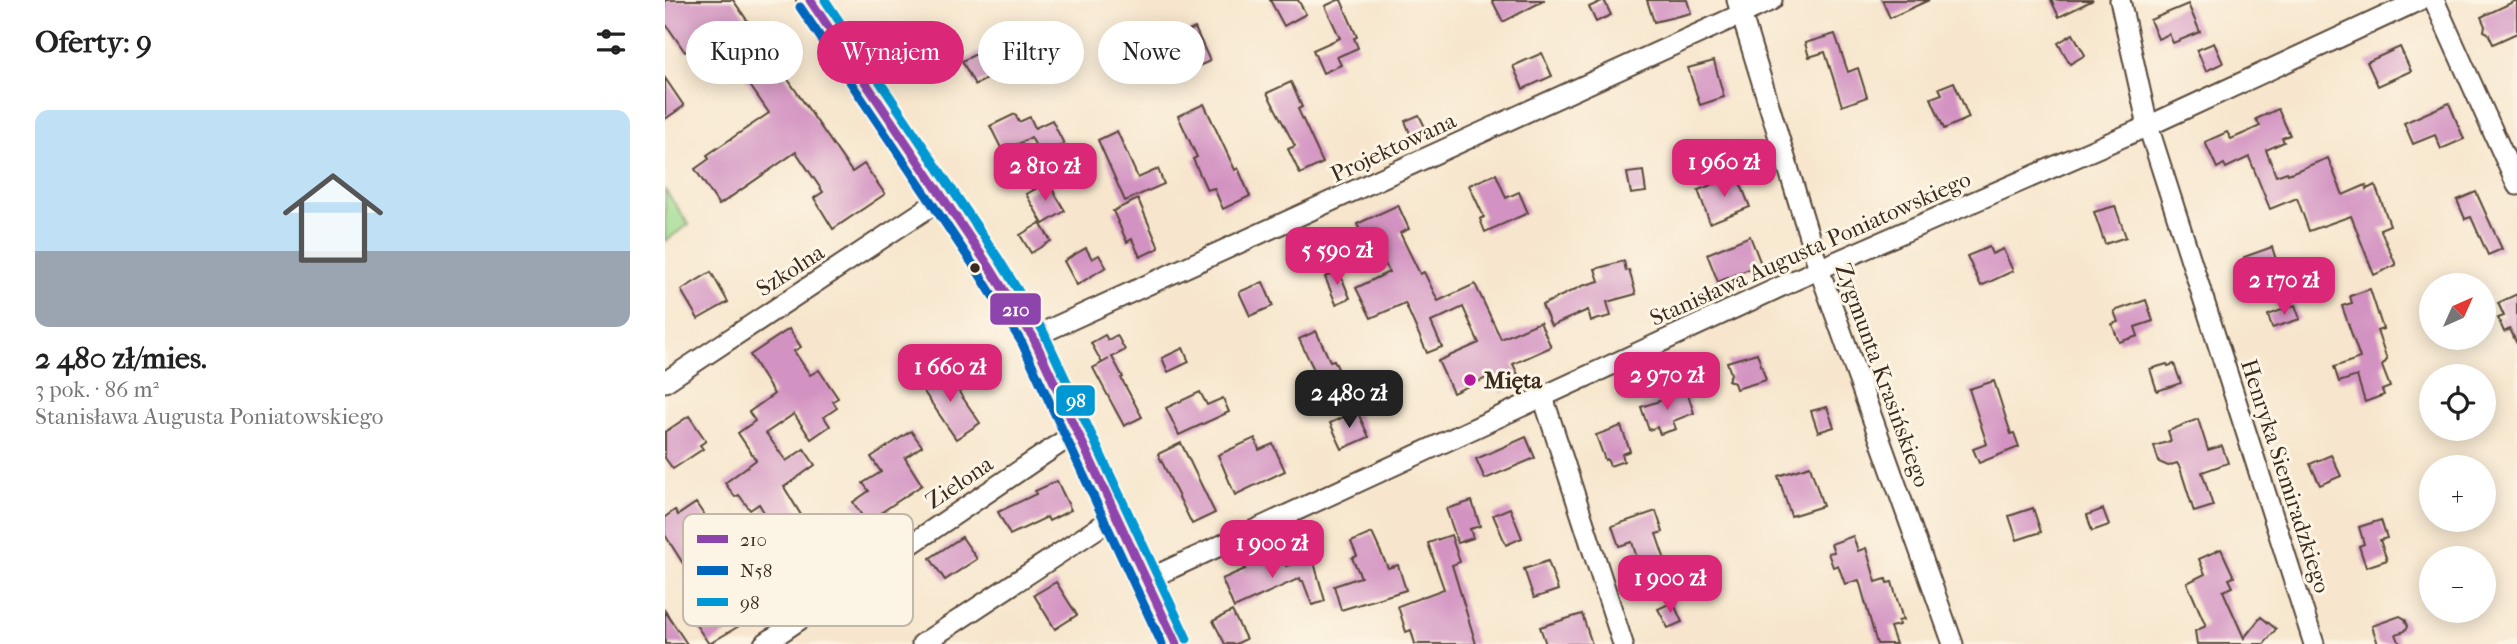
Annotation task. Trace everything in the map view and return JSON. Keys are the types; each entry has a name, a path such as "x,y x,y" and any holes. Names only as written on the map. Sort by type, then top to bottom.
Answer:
{"street":[{"name":"Projektowana","path":"1033,337 1739,7 1772,0"},
{"name":"Henryka Siemiradzkiego","path":"2120,0 2148,126 2314,644"},
{"name":"Stanisława Augusta Poniatowskiego","path":"1146,580 1819,269 2148,126 2420,0"},
{"path":"2434,0 2517,185"},
{"path":"814,1 1033,337 1176,644"},
{"name":"Zygmunta Krasińskiego","path":"1739,7 1819,269 1953,644"},
{"name":"Szkolna","path":"665,382 943,198"},
{"path":"1543,397 1623,644"},
{"name":"Zielona","path":"913,543 1078,431"},
{"path":"922,644 1116,516"},
{"name":"Zielona","path":"764,644 791,626"}],"green space":[{"path":"665,190 689,224 665,241"}],"building":[{"path":"665,0 733,0 748,21 686,21 685,52 665,23"},
{"path":"1270,0 1298,0 1306,14 1284,26"},
{"path":"1341,0 1357,37 1354,38 1358,48 1337,57 1341,65 1323,73 1313,50 1340,38 1325,6"},
{"path":"1492,0 1545,0 1503,22"},
{"path":"1604,0 1611,15 1596,22 1589,7"},
{"path":"1647,0 1687,0 1691,13 1654,22"},
{"path":"1882,0 1929,0 1890,18"},
{"path":"2051,0 2093,0 2059,17"},
{"path":"2517,0 2517,33 2493,44 2488,33 2484,31 2481,17"},
{"path":"2188,4 2200,32 2173,43 2169,34 2158,39 2150,20"},
{"path":"1835,34 1848,72 1858,68 1867,97 1842,106 1825,52 1809,57 1805,43"},
{"path":"2073,34 2085,55 2070,64 2058,43"},
{"path":"2214,43 2223,63 2206,71 2197,50"},
{"path":"2400,47 2411,71 2378,86 2367,62"},
{"path":"1205,50 1210,61 1205,63"},
{"path":"978,53 978,84 975,85 964,60"},
{"path":"1542,53 1552,76 1523,89 1513,66"},
{"path":"1714,61 1724,97 1700,105 1688,68"},
{"path":"665,78 684,106 665,119"},
{"path":"1291,82 1302,107 1298,109 1323,163 1300,174 1288,149 1295,146 1267,93"},
{"path":"1954,82 1969,118 1944,129 1931,98 1942,94 1939,88"},
{"path":"749,84 791,84 852,172 864,164 885,194 833,229 814,198 823,192 796,152 719,205 695,169 709,159 707,155 769,113"},
{"path":"2449,103 2464,139 2441,149 2435,135 2413,144 2404,123"},
{"path":"1204,104 1250,196 1223,209 1214,188 1207,190 1193,159 1197,157 1178,116"},
{"path":"2278,109 2290,135 2282,138 2284,142 2266,150 2276,176 2328,158 2343,195 2366,185 2367,189 2375,185 2390,225 2380,229 2396,265 2374,275 2351,216 2309,231 2297,198 2270,209 2249,157 2226,168 2224,164 2217,168 2205,142 2227,132 2231,139 2245,133 2260,126 2256,119"},
{"path":"1015,114 1019,122 1030,117 1035,128 1052,120 1064,144 1041,156 1031,137 1003,152 990,126"},
{"path":"1419,115 1426,129 1411,136 1405,121"},
{"path":"1117,131 1138,178 1158,169 1164,184 1125,201 1098,140"},
{"path":"1643,171 1646,192 1631,194 1627,173"},
{"path":"1496,174 1506,198 1519,192 1528,213 1485,232 1480,219 1484,217 1469,185"},
{"path":"1737,175 1750,207 1710,223 1698,190"},
{"path":"1048,182 1065,211 1043,224 1026,194"},
{"path":"2476,192 2502,249 2488,255 2471,217 2465,219 2457,200"},
{"path":"1138,199 1159,248 1140,257 1132,239 1127,242 1113,211"},
{"path":"1398,205 1409,229 1400,233 1420,274 1424,272 1438,301 1475,284 1501,339 1540,322 1551,347 1513,364 1522,383 1501,393 1493,375 1453,393 1438,361 1479,343 1463,307 1431,322 1442,347 1427,353 1405,303 1371,318 1356,288 1389,272 1376,244 1368,248 1357,224"},
{"path":"2115,206 2126,237 2105,244 2094,212"},
{"path":"1040,223 1051,241 1031,253 1020,235"},
{"path":"1750,236 1761,264 1718,282 1707,254"},
{"path":"1989,247 1992,254 2003,249 2013,271 1981,286 1967,256"},
{"path":"2272,247 2277,263 2250,273 2244,257"},
{"path":"1086,248 1092,259 1099,255 1106,267 1077,285 1064,261"},
{"path":"1624,261 1636,294 1607,302 1611,316 1591,321 1588,310 1551,326 1542,305 1599,281 1595,269"},
{"path":"1339,271 1350,298 1336,304 1325,277"},
{"path":"711,272 728,302 698,319 681,290"},
{"path":"1263,282 1273,306 1250,316 1239,292"},
{"path":"2370,289 2383,329 2377,331 2387,360 2382,366 2390,387 2382,390 2384,395 2365,402 2357,376 2339,382 2334,367 2360,358 2342,306 2352,303 2350,296"},
{"path":"2517,294 2517,344 2510,329 2504,332 2498,318 2504,316 2498,303"},
{"path":"2146,300 2153,321 2135,327 2138,336 2119,342 2112,324 2118,322 2114,311"},
{"path":"2295,305 2300,319 2272,328 2268,315"},
{"path":"789,329 801,347 794,351 810,375 819,370 838,398 833,401 837,408 824,417 830,426 811,439 794,414 766,433 786,461 804,449 815,465 784,487 800,514 765,514 759,504 750,510 739,495 735,497 725,483 756,460 738,433 755,421 749,412 774,394 750,355"},
{"path":"1316,331 1330,361 1334,360 1342,377 1322,386 1299,339"},
{"path":"1105,335 1108,340 1117,335 1125,350 1112,357 1142,417 1124,426 1093,368 1102,363 1091,343"},
{"path":"1183,348 1189,362 1168,372 1162,358"},
{"path":"1757,353 1766,380 1736,389 1734,383 1728,380 1731,374 1727,362"},
{"path":"2174,364 2181,383 2157,391 2150,369"},
{"path":"944,370 980,423 956,439 920,386"},
{"path":"1994,381 2011,434 2014,433 2019,447 1979,463 1973,449 1987,444 1969,389"},
{"path":"1200,392 1207,405 1223,398 1229,412 1179,435 1166,408"},
{"path":"1687,392 1694,413 1673,421 1676,429 1660,434 1657,427 1649,430 1641,407"},
{"path":"1827,407 1834,427 1818,432 1811,411"},
{"path":"1357,411 1369,437 1342,449 1330,423"},
{"path":"689,416 706,441 700,445 703,449 673,469 665,458 665,432"},
{"path":"2198,419 2208,450 2222,446 2228,463 2202,472 2213,506 2194,512 2177,463 2168,466 2159,462 2154,446 2171,441 2168,431"},
{"path":"1621,426 1630,451 1622,454 1624,461 1610,466 1596,435"},
{"path":"911,431 922,446 905,458 922,485 882,512 884,514 861,514 853,502 869,491 863,483 881,472 871,457"},
{"path":"1526,437 1535,458 1485,479 1476,459"},
{"path":"1255,438 1259,450 1273,444 1285,471 1235,495 1218,455"},
{"path":"1181,443 1215,513 1192,524 1158,454"},
{"path":"2331,455 2341,476 2320,485 2310,464"},
{"path":"1810,466 1823,506 1791,516 1778,476"},
{"path":"1057,481 1071,510 1049,521 1047,517 1010,535 998,512"},
{"path":"1472,501 1480,526 1470,529 1473,538 1458,543 1446,509"},
{"path":"696,503 703,514 683,514 683,563 665,535 665,517 675,510 678,515"},
{"path":"1510,508 1522,538 1506,545 1493,515"},
{"path":"2033,508 2041,532 2017,540 2009,516"},
{"path":"2103,509 2109,525 2092,531 2087,515"},
{"path":"1656,511 1663,532 1656,534 1665,560 1640,568 1632,542 1619,546 1612,526"},
{"path":"2381,520 2387,538 2380,540 2387,560 2366,567 2359,546 2364,544 2359,527"},
{"path":"1372,533 1388,568 1398,565 1406,590 1341,610 1334,586 1361,577 1352,558 1357,556 1351,542"},
{"path":"1451,535 1460,562 1452,565 1476,644 1415,644 1411,630 1406,632 1398,606 1444,589 1428,543"},
{"path":"1853,536 1858,551 1866,548 1876,582 1886,579 1887,583 1892,582 1903,620 1898,621 1899,625 1890,627 1896,644 1877,644 1859,580 1845,584 1838,565 1833,567 1828,553 1834,552 1831,544"},
{"path":"962,537 977,559 945,580 930,558"},
{"path":"2221,549 2234,577 2229,579 2233,587 2223,591 2244,638 2261,617 2276,629 2264,644 2197,644 2195,631 2206,626 2187,583 2205,574 2199,559"},
{"path":"1280,552 1286,566 1313,559 1325,601 1312,605 1300,578 1234,608 1222,579 1245,569 1243,565 1256,559 1258,563"},
{"path":"1548,561 1558,590 1534,598 1524,569"},
{"path":"1056,582 1077,615 1055,629 1034,595"},
{"path":"1673,602 1682,622 1668,628 1658,609"},
{"path":"665,611 687,644 665,644"},
{"path":"1232,611 1246,639 1236,644 1225,644 1213,621"},
{"path":"1582,614 1592,644 1546,644 1540,627"},
{"path":"2400,616 2408,626 2405,631 2396,634 2400,644 2378,644 2372,626"},
{"path":"697,626 739,626 709,644"}],"transit line":[{"name":"210","path":"810,0 988,265 1033,337 1176,644"},
{"name":"98","path":"825,0 998,258 1043,331 1187,639"},
{"name":"N58","path":"800,7 978,272 1022,343 1162,644"}],"place":[{"name":"Mięta","path":"1470,380"}]}
